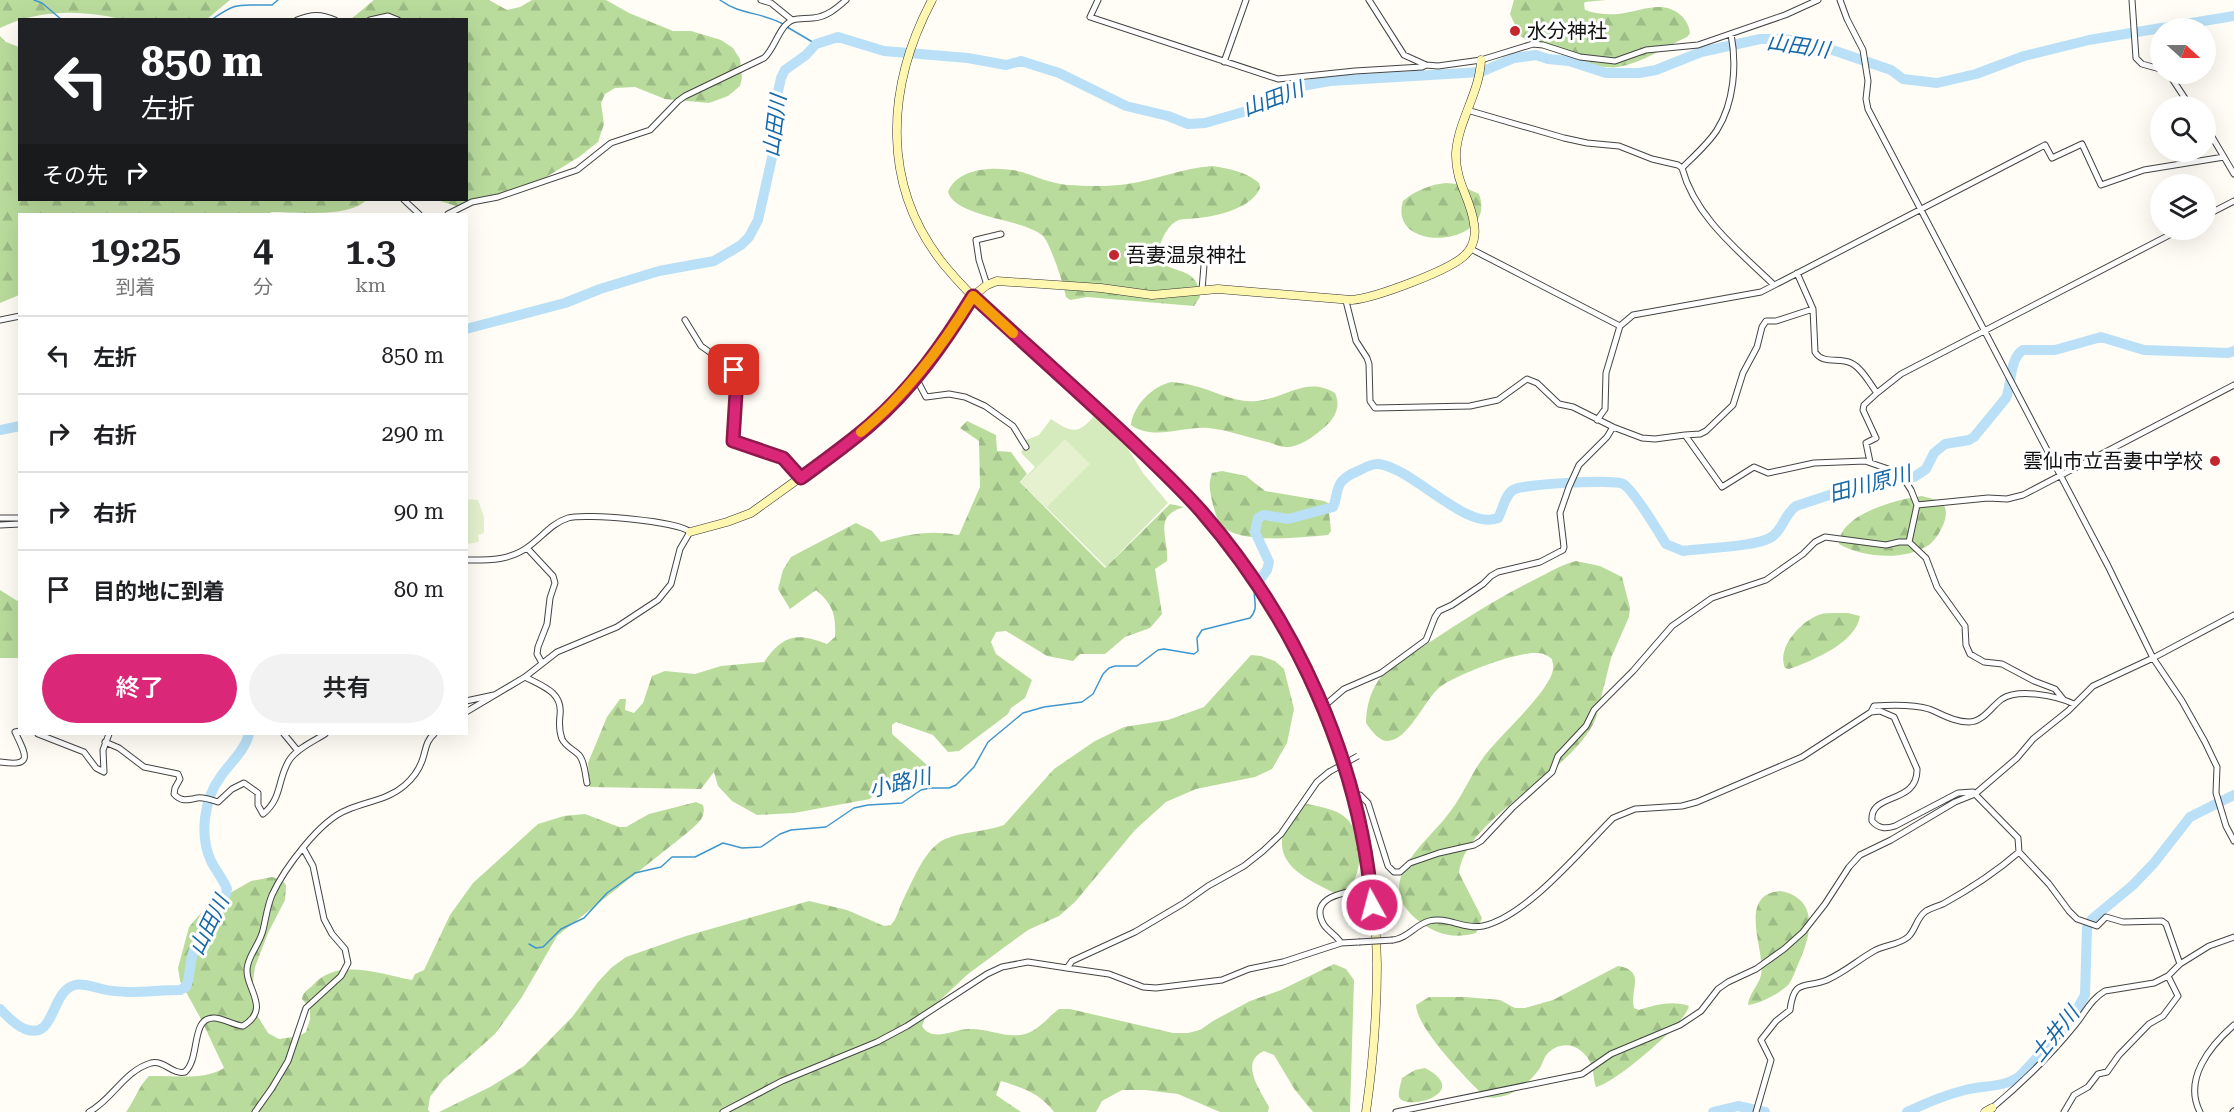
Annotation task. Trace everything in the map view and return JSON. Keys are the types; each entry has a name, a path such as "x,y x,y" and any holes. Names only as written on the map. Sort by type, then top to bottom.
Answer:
{"street":[{"path":"761,0 771,3 788,24"},
{"path":"450,213 472,202 498,197 577,170 611,143 650,130 685,96 764,58 771,52 788,24 832,12 846,0"},
{"path":"932,0 918,27 903,72 896,119 899,167 912,211 926,239 944,265 973,296 1155,464 1201,511 1252,576 1274,611 1323,707 1353,795 1371,888 1377,961 1366,1112"},
{"path":"1098,0 1090,17 1270,78 1284,80 1355,71 1481,62 1533,44 1544,45 1580,57 1615,61 1646,50 1698,45 1731,36 1818,0"},
{"path":"1224,62 1246,0"},
{"path":"1369,0 1400,50 1409,58 1426,65"},
{"path":"1840,0 1863,50 1867,73 1868,109 1882,132 1888,151 2108,566 2153,658 2182,701 2217,767 2218,800 2234,841"},
{"path":"2132,0 2137,60 2150,65"},
{"path":"301,18 321,14 330,18"},
{"path":"1682,168 1710,140 1723,119 1731,93 1733,51 1731,36"},
{"path":"468,711 496,696 566,648 617,627 658,600 671,584 680,549 690,532 751,513 872,424 916,378 973,296 987,285 1004,280 1101,288 1152,295 1203,290 1232,290 1346,301 1365,298 1435,272 1459,260 1471,249 1474,239 1474,222 1458,179 1456,164 1459,138 1481,62"},
{"path":"1467,110 1564,138 1619,146 1652,159 1678,165 1682,168 1686,181 1702,210 1716,228 1774,285"},
{"path":"2216,143 2234,174"},
{"path":"1597,420 1605,409 1606,373 1620,326 1633,315 1761,292 2045,145 2052,158 2082,144 2101,185 2144,170 2226,159 2234,160"},
{"path":"405,201 418,213"},
{"path":"2216,210 2234,201"},
{"path":"987,285 979,260 976,240 1001,234"},
{"path":"1870,462 1866,443 1876,438 1863,410 1864,405 1901,374 2160,240"},
{"path":"1471,249 1620,326"},
{"path":"1203,290 1204,253"},
{"path":"1797,273 1813,309 1815,352 1826,359 1850,362 1856,366 1877,393"},
{"path":"1346,301 1356,341 1369,364 1370,401 1375,408 1470,406 1498,400 1527,379 1537,383 1555,402 1573,407 1613,427 1642,438 1655,440 1700,434 1706,431 1733,405 1743,373 1757,347 1762,327 1766,321 1776,321 1813,309"},
{"path":"0,320 18,316"},
{"path":"685,320 701,346 728,365 740,377 736,393 733,441 783,458 801,478"},
{"path":"916,378 926,397 950,394 965,397 985,406 1013,426 1026,447"},
{"path":"1917,505 2012,498 2023,495 2234,385"},
{"path":"1323,707 1344,689 1381,673 1426,640 1439,611 1452,605 1491,576 1498,572 1540,562 1563,550 1560,513 1570,484 1579,465 1607,437 1613,427"},
{"path":"1685,435 1722,487 1754,467 1768,473 1814,463 1865,461 1898,472 1904,478 1917,505 1909,542"},
{"path":"468,560 486,561 516,554 528,548 558,523 578,516 661,523 683,527 690,532"},
{"path":"0,518 18,518"},
{"path":"0,525 18,524"},
{"path":"1353,795 1360,795 1368,803 1388,866 1394,872 1400,872 1410,863 1439,853 1474,845 1482,840 1512,808 1552,772 1558,756 1586,726 1594,710 1633,671 1672,626 1712,598 1766,580 1803,554 1815,542 1825,537 1886,545 1909,542 1926,558 1937,586 1965,627 1966,645 1970,654 1984,662 2002,664 2055,689 2063,699"},
{"path":"528,548 553,576 555,583 550,598 547,624 538,647 537,654 542,663"},
{"path":"1395,1112 1582,1074 1611,1054 1680,1025 1701,1011 1718,989 1756,969 1803,932 1860,855 1891,840 1955,802 1975,794 2017,758 2033,739 2093,686 2153,658 2234,615"},
{"path":"525,677 550,690 557,698 561,709 559,724 561,736 568,747 581,759 587,783"},
{"path":"1871,712 1874,706 1918,707 1942,716 1970,722 1977,720 2009,696 2023,694 2063,699 2074,704"},
{"path":"468,701 496,696"},
{"path":"723,1112 782,1081 897,1031 987,974 1002,967 1028,963 1067,968 1109,974 1143,987 1156,988 1222,980 1249,969 1283,963 1341,943 1402,938 1428,921 1446,920 1472,927 1497,921 1525,904 1541,890 1620,813 1635,809 1682,806 1697,802 1802,757 1871,712 1880,711 1894,717 1917,769 1912,788 1873,810 1872,821 1875,825 1884,828 1895,826 1958,793 1970,791 2018,838 2019,852 2049,884 2077,920 2097,926 2106,916 2123,922 2162,921 2166,924 2180,964"},
{"path":"0,762 15,765 20,764 23,760 25,753 15,732 18,731"},
{"path":"41,735 84,752 96,768 104,772 103,750 108,735"},
{"path":"285,735 298,751"},
{"path":"105,742 119,748 144,767 178,774 180,779 174,794 177,798 189,801 198,798 221,801 232,789 244,783 258,793 258,805 263,814 276,802 288,762 298,751 323,735"},
{"path":"88,1112 104,1102 138,1069 148,1064 157,1062 175,1072 185,1072 194,1060 198,1032 206,1020 211,1017 243,1026 253,1017 256,997 248,974 248,963 263,931 265,911 273,892 303,848 336,815 386,798 406,784 420,767 426,744 433,735"},
{"path":"1067,968 1072,961 1135,932 1254,858 1281,834 1317,782 1329,772 1358,756"},
{"path":"255,1112 288,1061 306,1008 341,976 348,963 345,949 332,934 324,919 313,866 303,848"},
{"path":"1757,1109 1771,1060 1760,1042 1776,1021 1790,1010 1796,990 1805,984 1825,981 1857,964 1875,950 1910,936 1919,917 1926,911 1998,871 2019,852"},
{"path":"1341,943 1323,924 1321,917 1324,903 1334,894 1371,888"},
{"path":"1989,1110 2020,1085 2074,1026 2098,995 2105,991 2154,982 2168,976 2180,964 2209,946 2234,937"},
{"path":"2064,1112 2074,1095 2084,1091 2098,1074 2107,1072 2119,1055 2149,1024 2163,1016 2171,1007 2178,996 2168,976"},
{"path":"2200,1112 2195,1089 2196,1076 2213,1046 2234,1025"}],"green space":[{"path":"0,0 230,0 208,18 115,18 90,14 58,13 18,18 18,21 0,28"},
{"path":"374,0 489,0 507,10 520,7 532,0 606,0 629,13 673,31 691,31 721,40 733,48 740,59 742,78 740,86 728,96 709,103 665,99 635,87 615,88 605,94 601,103 604,124 598,142 579,157 543,179 503,195 456,206 440,201 468,201 468,18 352,18"},
{"path":"1514,0 1606,0 1584,4 1585,10 1606,14 1664,7 1683,17 1690,33 1687,37 1636,62 1618,67 1598,66 1561,54 1520,36 1510,14"},
{"path":"0,36 6,42 18,47 18,201 365,201 348,209 322,213 18,213 18,295 0,303"},
{"path":"1212,166 1243,173 1259,183 1260,188 1250,201 1234,210 1177,221 1165,234 1157,260 1191,276 1198,287 1200,297 1194,306 1087,297 1070,300 1066,297 1053,255 1043,236 1021,225 976,213 963,207 954,201 948,192 953,183 961,177 980,170 1013,170 1061,184 1097,186 1138,182"},
{"path":"1446,183 1457,184 1479,194 1481,212 1473,225 1460,234 1442,238 1425,236 1411,230 1402,218 1403,201 1423,189"},
{"path":"1172,382 1200,387 1244,401 1263,400 1307,387 1316,387 1335,393 1337,409 1332,420 1320,431 1291,447 1208,428 1149,432 1131,425 1136,411 1145,398 1158,387"},
{"path":"1095,415 1122,439 1143,473 1168,503 1106,567 1021,482 1035,467 1021,453 1026,440 1039,435 1051,419 1074,430 1084,426"},
{"path":"967,421 996,435 997,451 1011,452 1027,474 1020,482 1105,568 1170,504 1184,507 1174,511 1165,522 1167,561 1155,569 1162,614 1150,628 1125,637 1105,654 1080,654 1073,661 1047,656 1006,631 996,632 991,642 996,654 1032,680 1025,698 1011,708 1008,714 959,751 948,752 933,735 896,722 892,725 892,734 927,765 903,778 887,781 870,799 794,813 757,815 732,801 718,786 714,772 701,789 590,787 588,763 607,717 620,699 626,699 625,710 634,713 643,703 652,676 665,671 695,674 721,666 764,662 778,646 791,638 807,638 827,644 835,637 832,611 826,600 816,590 790,609 778,589 783,570 791,557 856,523 872,531 881,542 919,534 959,535 980,487 979,441 960,428"},
{"path":"1065,439 1090,464 1047,507 1022,482"},
{"path":"1222,471 1246,476 1265,491 1328,503 1331,531 1328,535 1288,538 1257,538 1231,532 1219,521 1210,492 1212,473"},
{"path":"1922,496 1943,504 1946,514 1943,526 1929,545 1908,554 1884,556 1860,552 1839,544 1842,533 1859,516 1885,505"},
{"path":"468,499 478,500 484,517 484,533 478,535 479,542 468,544"},
{"path":"1576,561 1600,566 1622,577 1630,608 1629,617 1611,658 1596,718 1584,738 1566,758 1499,814 1480,833 1466,853 1459,873 1482,918 1476,933 1453,936 1440,933 1420,922 1405,907 1399,892 1401,877 1418,848 1456,803 1483,758 1544,688 1551,677 1552,659 1537,653 1514,656 1459,676 1440,687 1409,728 1394,740 1380,739 1366,723 1370,698 1382,676 1403,659 1507,594 1554,569"},
{"path":"0,590 18,601 18,658 0,658"},
{"path":"1835,613 1860,616 1857,626 1850,635 1821,656 1789,669 1785,668 1784,652 1792,635 1814,617"},
{"path":"1251,655 1275,661 1284,669 1294,709 1287,743 1272,769 1255,777 1196,789 1166,802 1135,830 1075,902 1059,916 1028,930 968,974 927,1014 922,1026 931,1034 969,1029 1018,1035 1035,1030 1059,1009 1070,1009 1173,1033 1188,1033 1200,1030 1250,1001 1281,990 1334,964 1346,969 1354,980 1350,1112 1313,1112 1295,1090 1274,1055 1264,1051 1253,1062 1252,1069 1257,1085 1269,1107 1268,1112 1220,1112 1178,1094 1122,1090 1102,1101 1096,1112 1054,1112 1037,1096 1001,1081 996,1095 1021,1112 439,1112 490,1087 524,1066 573,1016 611,968 626,957 686,936 809,901 847,910 884,926 891,925 920,866 938,844 952,836 1004,825 1054,769 1095,741 1124,727 1168,720 1204,707"},
{"path":"696,802 703,805 704,810 697,824 557,936 522,997 495,1034 443,1080 430,1097 428,1110 430,1112 126,1112 149,1076 198,1076 224,1068 180,981 178,968 189,927 206,907 251,881 272,877 282,880 286,885 285,900 268,933 255,967 251,996 257,1015 268,1033 279,1039 299,1036 306,1032 310,1019 310,1008 302,999 306,991 323,976 334,972 360,970 412,980 415,974 424,970 450,915 473,883 538,824 564,816 585,814 619,827 626,827 649,814"},
{"path":"1302,803 1325,808 1342,815 1357,836 1360,858 1358,869 1350,888 1343,895 1336,894 1297,872 1285,856 1282,846 1284,829 1290,817"},
{"path":"1780,891 1802,901 1807,910 1809,930 1807,941 1789,984 1770,998 1748,1005 1761,975 1756,926 1759,902 1767,895"},
{"path":"1618,966 1627,968 1634,976 1634,1008 1639,1010 1670,1003 1689,1006 1676,1025 1648,1052 1633,1065 1596,1087 1588,1058 1578,1049 1567,1045 1555,1048 1547,1054 1535,1075 1516,1091 1501,1097 1485,1097 1434,1040 1425,1027 1416,1005 1429,997 1465,997 1500,1000 1515,1008 1525,1008 1553,1000"},
{"path":"1425,1068 1438,1077 1442,1085 1440,1092 1433,1098 1423,1101 1404,1101 1399,1097 1402,1078 1415,1070"}],"waterway":[{"path":"34,0 42,3 60,18"},
{"path":"214,18 228,9 240,5 272,5 278,0"},
{"path":"720,0 735,8 783,24"},
{"name":"山田川","path":"468,328 565,303 600,289 659,271 714,261 741,245 749,237 758,220 774,149 771,123 781,78 785,70 806,55 816,44 838,37 884,51 968,58 1006,65 1021,61 1059,73 1126,106 1168,116 1188,124 1205,123 1257,108 1296,87 1330,81 1481,72 1514,58 1536,55 1569,61 1606,73 1639,73 1656,70 1701,52 1760,39 1784,39 1818,45 1891,70 1903,79 1937,83 1976,74 2024,56 2089,40 2234,16"},
{"path":"787,27 816,44"},
{"name":"田川原川","path":"1256,585 1267,570 1269,562 1255,532 1258,518 1264,515 1288,519 1333,507 1342,481 1374,464 1393,468 1456,508 1485,520 1498,518 1508,496 1513,490 1520,488 1586,482 1623,484 1639,502 1666,544 1683,551 1744,545 1773,536 1796,506 1872,481 1914,477 1926,469 1934,453 1945,444 1974,437 2006,398 2015,359 2023,350 2055,350 2101,337 2144,350 2228,353 2234,351"},
{"path":"0,430 18,426"},
{"name":"小路川","path":"529,944 536,948 543,947 561,929 584,918 607,893 635,873 661,867 672,857 695,857 723,843 742,848 761,847 780,834 791,830 826,827 854,808 902,803 921,790 949,788 956,785 974,767 988,742 1023,713 1044,707 1082,702 1093,694 1103,674 1109,668 1137,666 1158,650 1164,649 1194,654 1198,651 1197,638 1202,630 1250,618 1255,610 1255,587"},
{"name":"山田川","path":"0,1009 18,1026 35,1031 48,1022 61,996 75,985 131,992 180,990 186,987 194,950 222,905 227,889 207,851 204,829 207,806 215,785 241,751 249,735"},
{"name":"土井川","path":"1907,1112 1950,1094 2007,1083 2020,1076 2070,1022 2085,995 2087,928 2092,919 2133,885 2154,863 2190,817 2234,795"},
{"name":"土井川","path":"1713,1112 1738,1106 1765,1112"}],"slow traffic":[{"path":"861,432 872,424 916,378 973,296 1013,333"}],"place":[{"name":"水分神社","path":"1515,31"},
{"name":"吾妻温泉神社","path":"1114,255"},
{"name":"雲仙市立吾妻中学校","path":"2215,461"}],"route":[{"path":"734,370 740,379 736,393 733,441 783,458 801,478 872,424 902,393 928,363 973,296 1155,464 1201,511 1252,576 1274,611 1323,707 1353,795 1365,853 1372,905"}]}
